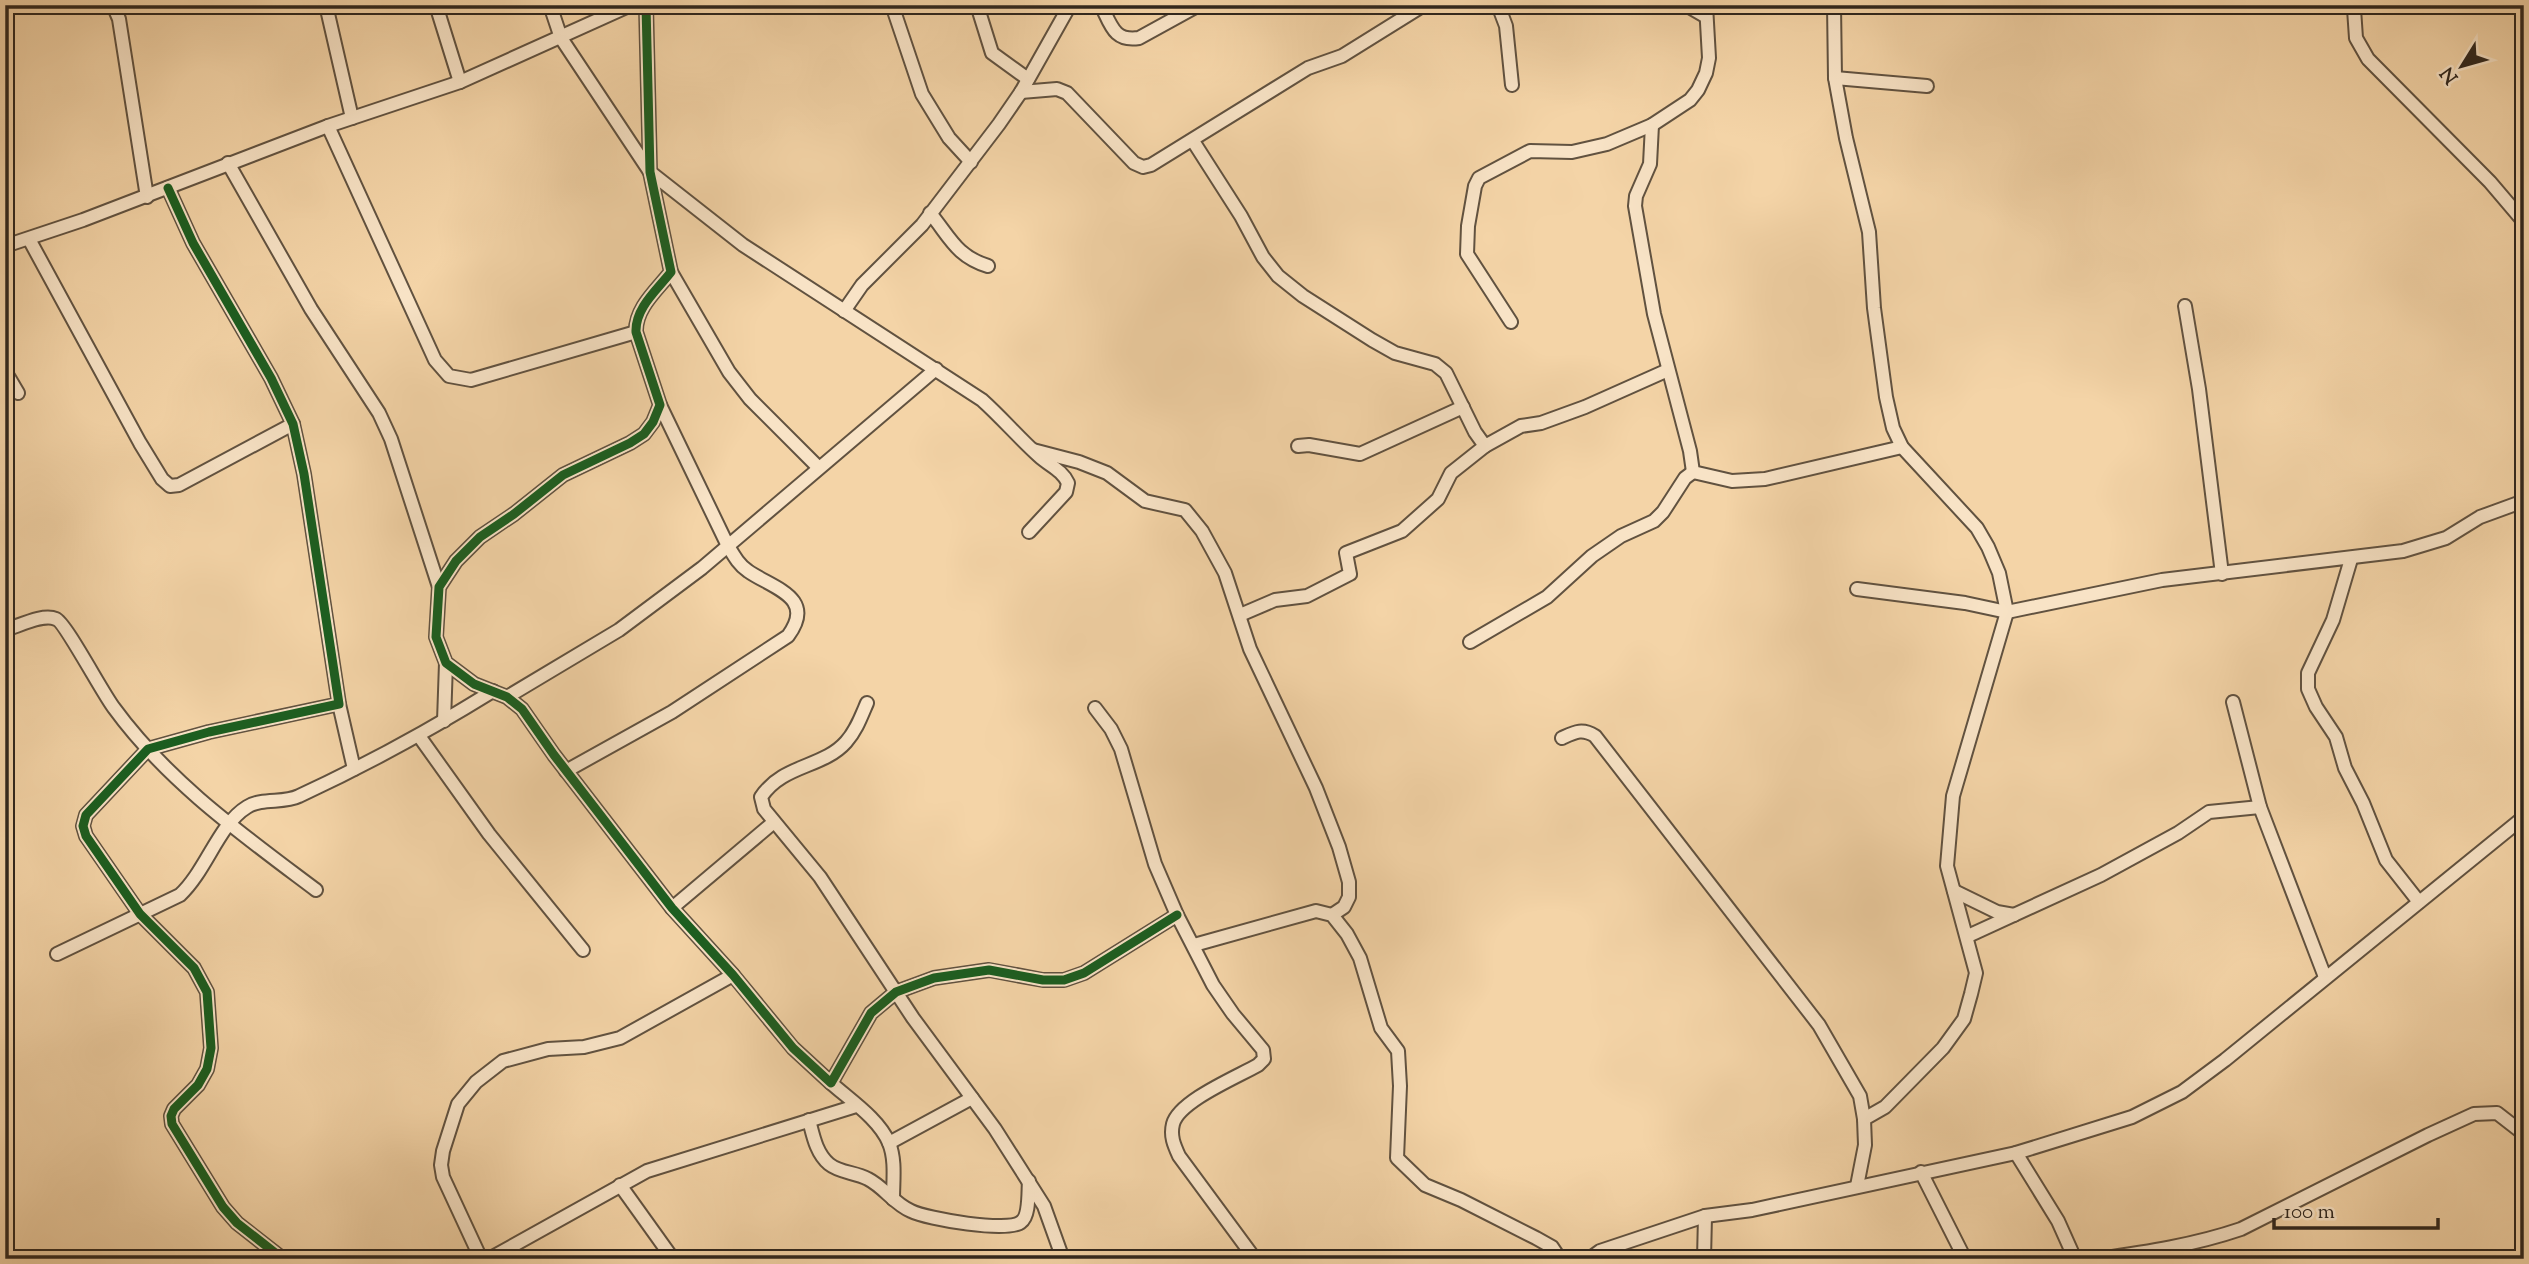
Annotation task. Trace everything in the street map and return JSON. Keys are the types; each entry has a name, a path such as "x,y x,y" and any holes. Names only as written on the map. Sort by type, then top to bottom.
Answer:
{"street":[{"path":"113,5 118,19 147,197"},
{"path":"326,5 352,118"},
{"path":"436,5 460,82"},
{"path":"550,5 561,38 650,172 743,245 982,400 1008,423 1032,450 1063,474 1068,483 1066,492 1029,532"},
{"path":"5,246 147,197 328,126 460,82 631,5"},
{"path":"646,5 650,172 671,272 729,372 750,399 818,467"},
{"path":"892,5 922,94 948,138 971,162"},
{"path":"977,5 992,52 1028,79"},
{"path":"844,311 862,285 930,214 971,162 1021,92 1070,5"},
{"path":"1101,5 1113,29 1120,38 1128,40 1139,38 1199,5"},
{"path":"1021,92 1056,89 1067,93 1133,163 1143,167 1193,141 1308,68 1342,56 1424,5"},
{"path":"1498,5 1506,26 1511,85"},
{"path":"1511,322 1467,254 1468,226 1475,186 1479,178 1530,151 1572,152 1607,144 1652,125 1690,100 1706,73 1709,58 1706,11 1686,5"},
{"path":"1835,5 1835,78 1846,138 1869,232 1874,308 1893,428 1902,447 1977,528 1998,573 2007,612 1953,796 1947,866 1976,973 1964,1019 1943,1048 1885,1107 1864,1119"},
{"path":"2357,5 2354,9 2356,38 2368,59 2474,165 2524,222"},
{"path":"1835,78 1927,86"},
{"path":"1652,125 1650,164 1636,196 1635,206 1652,303 1693,472"},
{"path":"328,126 435,360 449,376 471,380 636,332"},
{"path":"1193,141 1241,216 1263,257 1278,276 1303,296 1395,353 1435,365 1446,373 1475,432 1485,446"},
{"path":"228,163 311,309 379,413 391,439 439,587 436,637 446,663 444,721"},
{"path":"169,188 193,243 271,378 293,425 304,474 340,704 354,769"},
{"path":"930,214 956,249 972,261 988,265"},
{"path":"29,239 139,443 162,479 170,486 179,485 293,425"},
{"path":"566,771 672,712 788,636 794,627 797,614 792,599 783,590 740,565 728,546 660,405 636,332 638,313 671,272"},
{"path":"2185,306 2199,389 2222,574"},
{"path":"507,697 619,630 728,546 936,369"},
{"path":"1240,615 1275,600 1307,596 1350,574 1346,553 1402,531 1438,499 1451,473 1485,446 1521,426 1541,423 1585,407 1668,370"},
{"path":"5,371 18,393"},
{"path":"439,587 456,561 480,537 563,475 644,434 660,405"},
{"path":"1298,446 1309,445 1360,454 1463,407"},
{"path":"1470,642 1547,597 1592,556 1621,536 1654,521 1685,478 1693,472 1732,481 1765,479 1902,447"},
{"path":"1032,450 1079,462 1107,473 1145,501 1185,510 1202,531 1221,565 1250,649 1316,788 1339,846 1349,882 1349,897 1344,907 1332,915"},
{"path":"1857,589 1965,603 2007,612 2162,580 2403,551 2446,538 2480,517 2524,501"},
{"path":"2351,559 2333,620 2308,673 2308,689 2316,707 2336,737 2344,768 2363,803 2386,860 2419,902"},
{"path":"5,630 46,617 57,619 64,625 114,709 183,786 316,890"},
{"path":"446,663 474,684 507,697 522,709 566,771 673,908 793,1048 877,1124 890,1143 894,1165 893,1199"},
{"path":"57,954 180,895 192,884 239,813 249,806 261,801 296,798 419,736 493,691"},
{"path":"2233,702 2260,807 2325,977"},
{"path":"867,703 857,727 845,743 834,752 782,776 768,786 761,797 764,810 820,877 913,1018 1029,1181 1044,1206 1063,1259"},
{"path":"283,1259 237,1223 223,1207 172,1124 174,1109 198,1085 207,1069 211,1048 207,992 194,968 140,914 86,836 83,826 86,815 148,749 197,735 340,704"},
{"path":"1095,708 1111,729 1121,749 1155,864 1177,915 1213,985 1262,1051 1264,1059 1258,1065 1186,1105 1173,1122 1172,1139 1179,1156 1255,1259"},
{"path":"1562,738 1578,730 1586,730 1595,736 1819,1025 1860,1096 1865,1145 1857,1186"},
{"path":"419,736 489,834 583,950"},
{"path":"1968,936 2101,876 2209,812 2228,808 2260,807"},
{"path":"1589,1259 1600,1251 1705,1216 1752,1210 2016,1153 2132,1117 2182,1092 2524,817"},
{"path":"673,908 774,822"},
{"path":"1954,891 1997,912 2015,915"},
{"path":"1194,945 1316,911 1332,915 1347,934 1360,958 1381,1028 1398,1051 1400,1086 1397,1158 1426,1185 1552,1247 1560,1259"},
{"path":"831,1083 871,1013 897,992 934,978 989,970 1043,980 1064,980 1084,973 1177,915"},
{"path":"481,1259 443,1177 441,1165 458,1104 476,1082 503,1061 548,1049 584,1047 620,1038 733,975"},
{"path":"890,1143 972,1098"},
{"path":"489,1259 647,1171 856,1106"},
{"path":"2098,1259 2170,1248 2241,1229 2474,1114 2497,1114 2524,1134"},
{"path":"808,1120 818,1150 828,1163 841,1171 874,1181 909,1211 927,1217 999,1227 1013,1226 1025,1219 1029,1181"},
{"path":"2016,1153 2058,1221 2076,1259"},
{"path":"1921,1172 1965,1259"},
{"path":"620,1185 673,1259"},
{"path":"1703,1259 1705,1216"}],"cycle path":[{"path":"646,5 650,172 671,272 643,307 636,332 660,405 644,434 563,475 480,537 456,561 439,587 436,637 446,663 474,684 507,697 522,709 554,755 672,908 733,975 793,1048 831,1083 871,1013 896,992 934,978 989,970 1043,980 1064,980 1084,973 1177,915"},
{"path":"168,188 193,243 271,378 293,424 304,474 339,704 209,732 148,749 86,815 83,826 86,836 140,914 194,968 207,992 211,1048 207,1069 198,1085 174,1109 172,1124 223,1207 237,1223 283,1259"}]}
